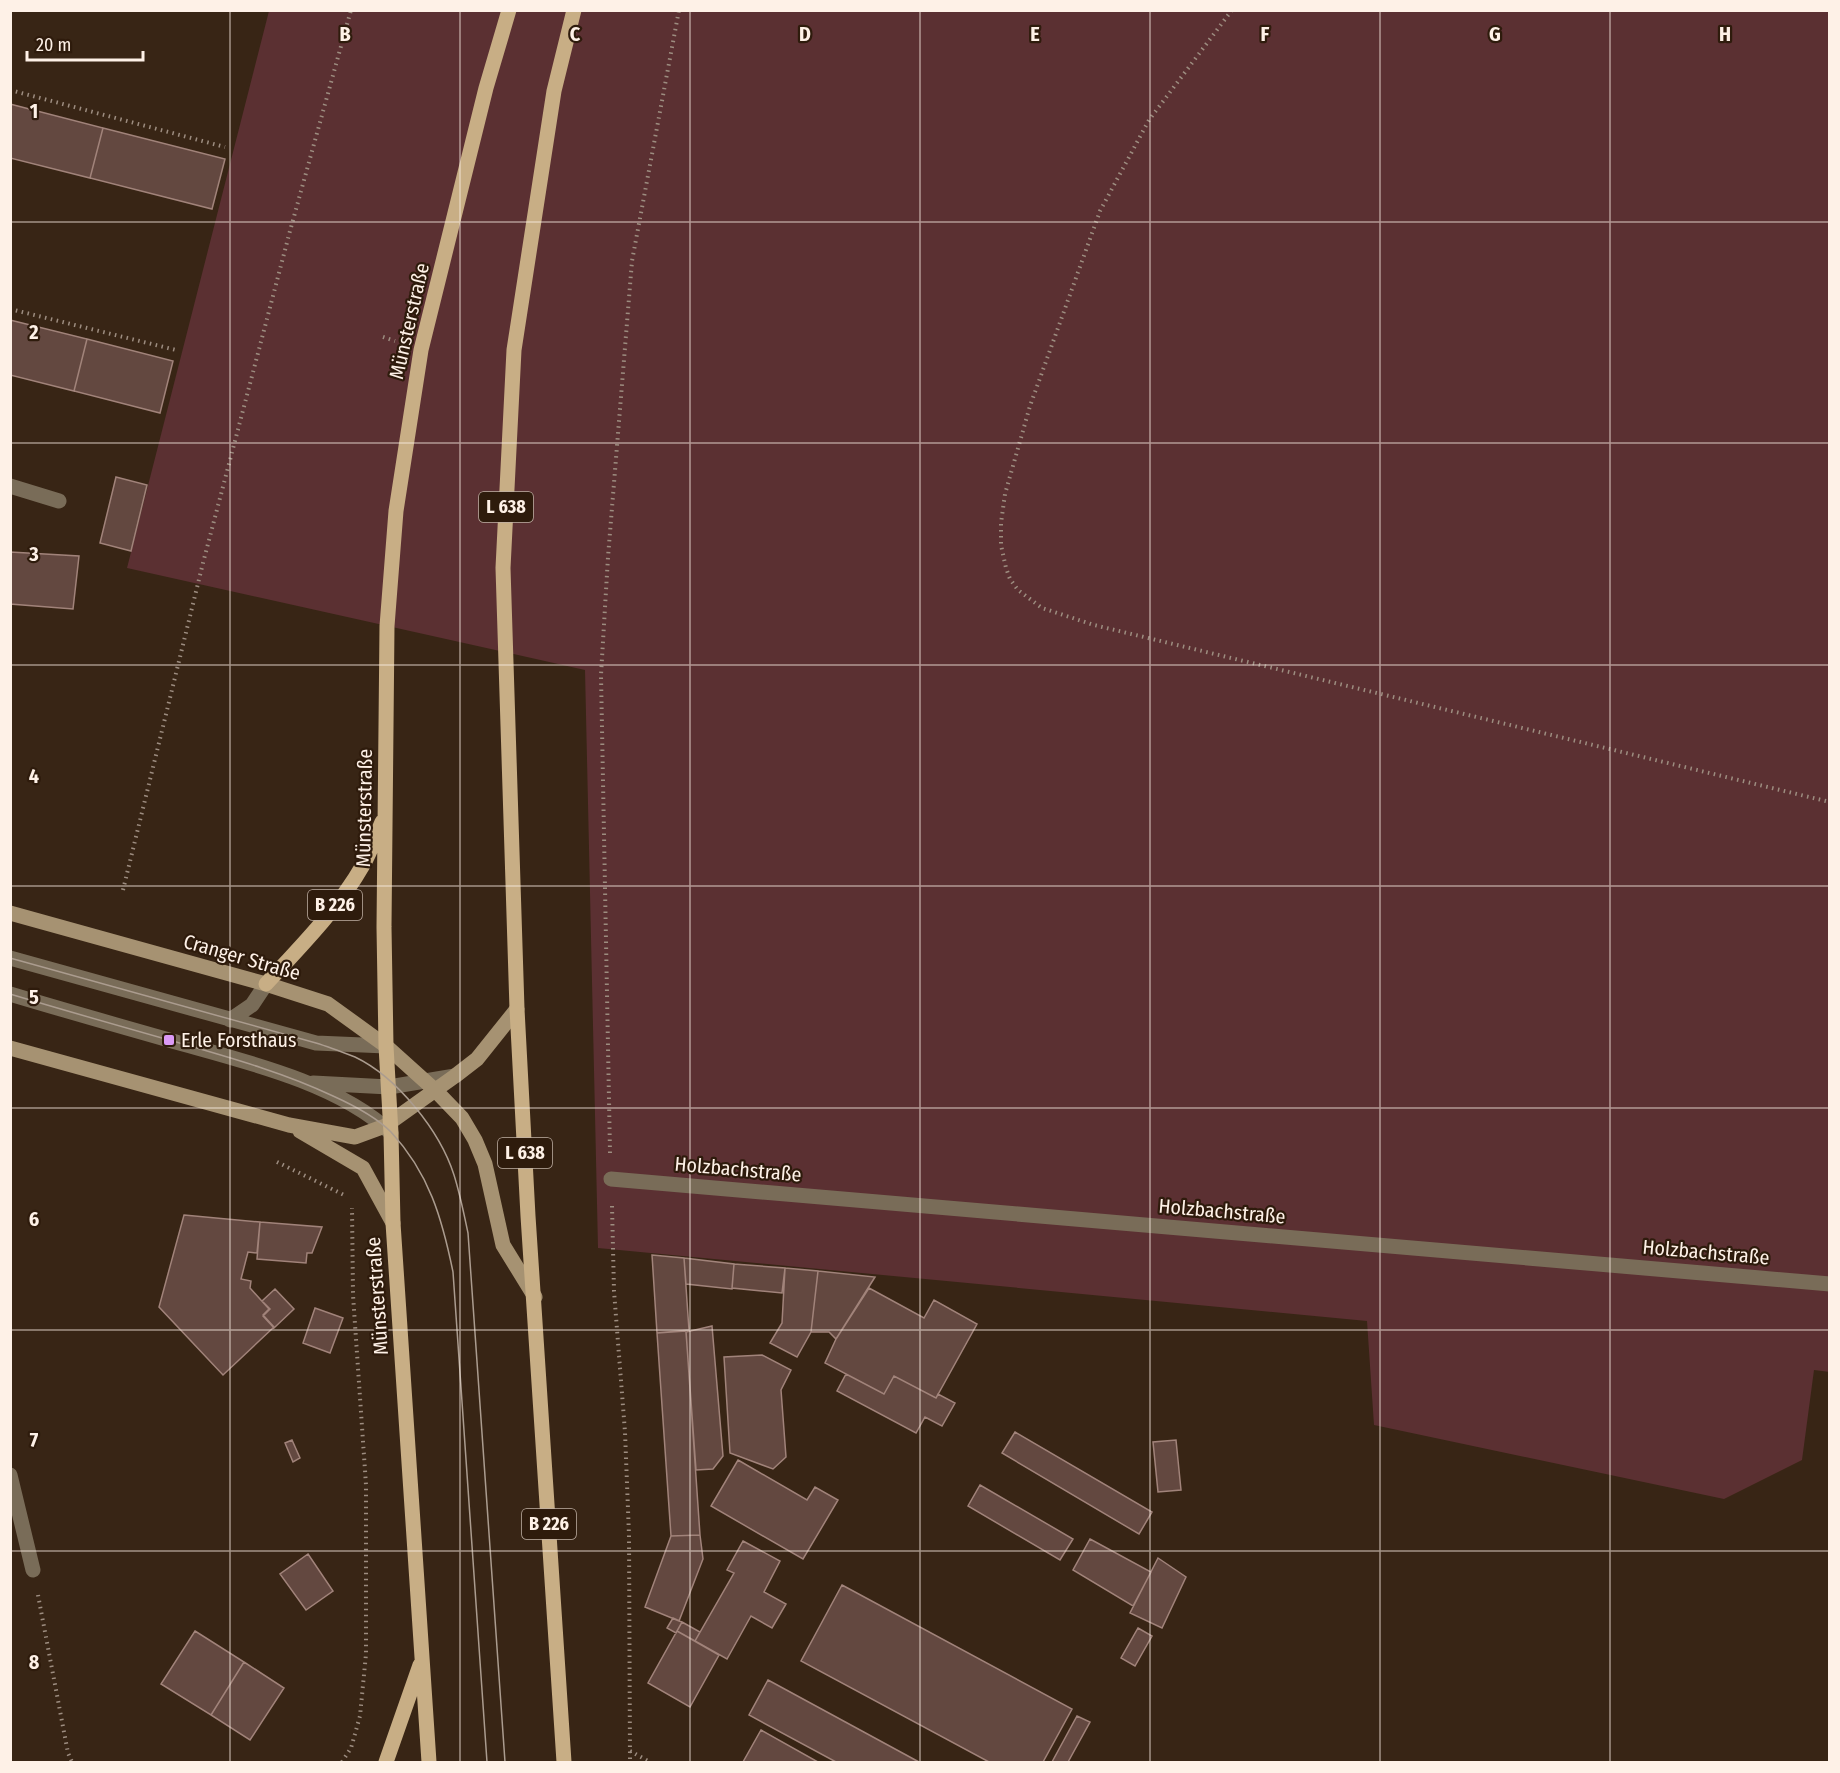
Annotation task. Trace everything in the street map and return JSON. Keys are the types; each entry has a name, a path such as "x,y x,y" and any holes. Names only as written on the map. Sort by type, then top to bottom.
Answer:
{"main road":[{"name":"Münsterstraße","path":"429,1762 393,1223 386,1046 384,927 387,626 396,512 419,362 486,88 509,10"},
{"name":"L 638","path":"535,1297 517,1009 503,568 514,350 554,91 574,10"},
{"name":"B 226","path":"266,984 310,936 346,890 363,865 386,813"},
{"name":"Cranger Straße","path":"10,913 266,984 328,1004 386,1046 431,1086 462,1118 485,1164 503,1245 535,1297"},
{"path":"10,1048 289,1125 355,1137 389,1127 431,1086 455,1076 477,1059 517,1009"},
{"path":"289,1125 363,1168 393,1223"},
{"name":"B 226","path":"535,1297 564,1762"},
{"path":"386,1762 423,1657"}],"street":[{"path":"10,486 59,501"},
{"path":"10,958 316,1042 386,1046"},
{"path":"230,1020 252,1005 266,984"},
{"path":"10,994 240,1060 304,1082 355,1106 389,1127"},
{"path":"304,1082 389,1087 431,1086"},
{"name":"Holzbachstraße","path":"611,1179 1830,1284"},
{"path":"10,1475 33,1570"}],"path":[{"path":"123,890 203,563 351,10"},
{"path":"630,1762 629,1534 625,1432 614,1291 601,675 607,569 632,261 679,10"},
{"path":"1232,10 1149,120 1100,211 1030,406 1005,494 1001,545 1006,568 1018,590 1042,608 1094,625 1830,802"},
{"path":"10,90 225,147"},
{"path":"10,309 176,350"},
{"path":"277,1162 343,1194 352,1206 353,1295 366,1485 366,1654 360,1716 351,1748 342,1762"},
{"path":"33,1570 68,1753 72,1762"},
{"path":"630,1751 650,1762"}],"shaded area":[{"path":"269,11 1829,11 1830,1372 1814,1370 1802,1460 1724,1499 1374,1425 1367,1321 598,1248 585,670 127,568"}],"building":[{"path":"10,104 103,128 90,178 10,158"},
{"path":"103,128 225,159 212,209 90,178"},
{"path":"10,320 87,339 74,391 10,375"},
{"path":"87,339 173,361 160,413 74,391"},
{"path":"116,477 147,485 131,551 100,543"},
{"path":"10,552 79,556 73,609 10,604"},
{"path":"184,1215 260,1222 257,1253 248,1252 241,1279 251,1281 250,1288 269,1309 263,1315 274,1327 223,1375 159,1307"},
{"path":"260,1222 322,1227 312,1253 307,1253 306,1263 257,1259"},
{"path":"652,1255 684,1258 689,1330 657,1333"},
{"path":"684,1258 734,1264 732,1289 686,1284"},
{"path":"734,1264 785,1268 782,1293 732,1288"},
{"path":"785,1268 818,1271 811,1332 797,1357 770,1343 782,1323"},
{"path":"818,1271 875,1277 836,1339 829,1332 811,1332"},
{"path":"869,1288 924,1318 934,1300 977,1324 936,1398 894,1376 884,1394 825,1363 836,1339"},
{"path":"275,1289 294,1309 274,1328 263,1316 270,1309 262,1301"},
{"path":"315,1308 343,1318 330,1353 303,1343"},
{"path":"712,1326 723,1456 713,1469 696,1470 686,1332"},
{"path":"686,1331 700,1535 671,1536 657,1333"},
{"path":"762,1355 791,1370 781,1390 786,1457 773,1469 730,1453 724,1357"},
{"path":"846,1374 884,1394 894,1376 936,1398 938,1394 955,1403 942,1426 925,1417 916,1433 837,1391"},
{"path":"1015,1432 1152,1512 1139,1534 1002,1453"},
{"path":"292,1440 300,1458 293,1462 285,1443"},
{"path":"1176,1440 1181,1490 1158,1492 1153,1442"},
{"path":"738,1460 807,1500 815,1487 838,1500 803,1559 711,1506"},
{"path":"980,1485 1073,1539 1060,1560 968,1506"},
{"path":"700,1535 703,1559 679,1621 645,1607 671,1536"},
{"path":"1090,1539 1151,1572 1133,1606 1073,1570"},
{"path":"743,1541 780,1561 764,1592 786,1604 772,1628 751,1616 727,1659 695,1641 734,1573 727,1570"},
{"path":"308,1554 333,1591 306,1610 280,1574"},
{"path":"1158,1558 1186,1577 1162,1628 1130,1613"},
{"path":"842,1585 1072,1709 1043,1762 989,1762 801,1661"},
{"path":"673,1618 682,1622 676,1633 667,1628"},
{"path":"682,1622 700,1632 695,1641 677,1631"},
{"path":"1138,1628 1152,1636 1135,1666 1121,1658"},
{"path":"195,1631 244,1662 211,1715 161,1684"},
{"path":"677,1631 719,1655 690,1707 648,1683"},
{"path":"244,1662 284,1688 250,1740 211,1715"},
{"path":"768,1680 919,1762 836,1762 749,1715"},
{"path":"1077,1716 1090,1722 1068,1762 1052,1762"},
{"path":"761,1730 818,1762 743,1762"}],"tram line":[{"path":"10,958 316,1043 355,1057 371,1066 401,1092 415,1107 439,1141 454,1175 468,1233 505,1762"},
{"path":"10,994 231,1058 313,1087 356,1107 378,1121 391,1132 415,1164 439,1215 453,1272 487,1762"}],"place":[{"name":"Erle Forsthaus","path":"169,1040"}]}
